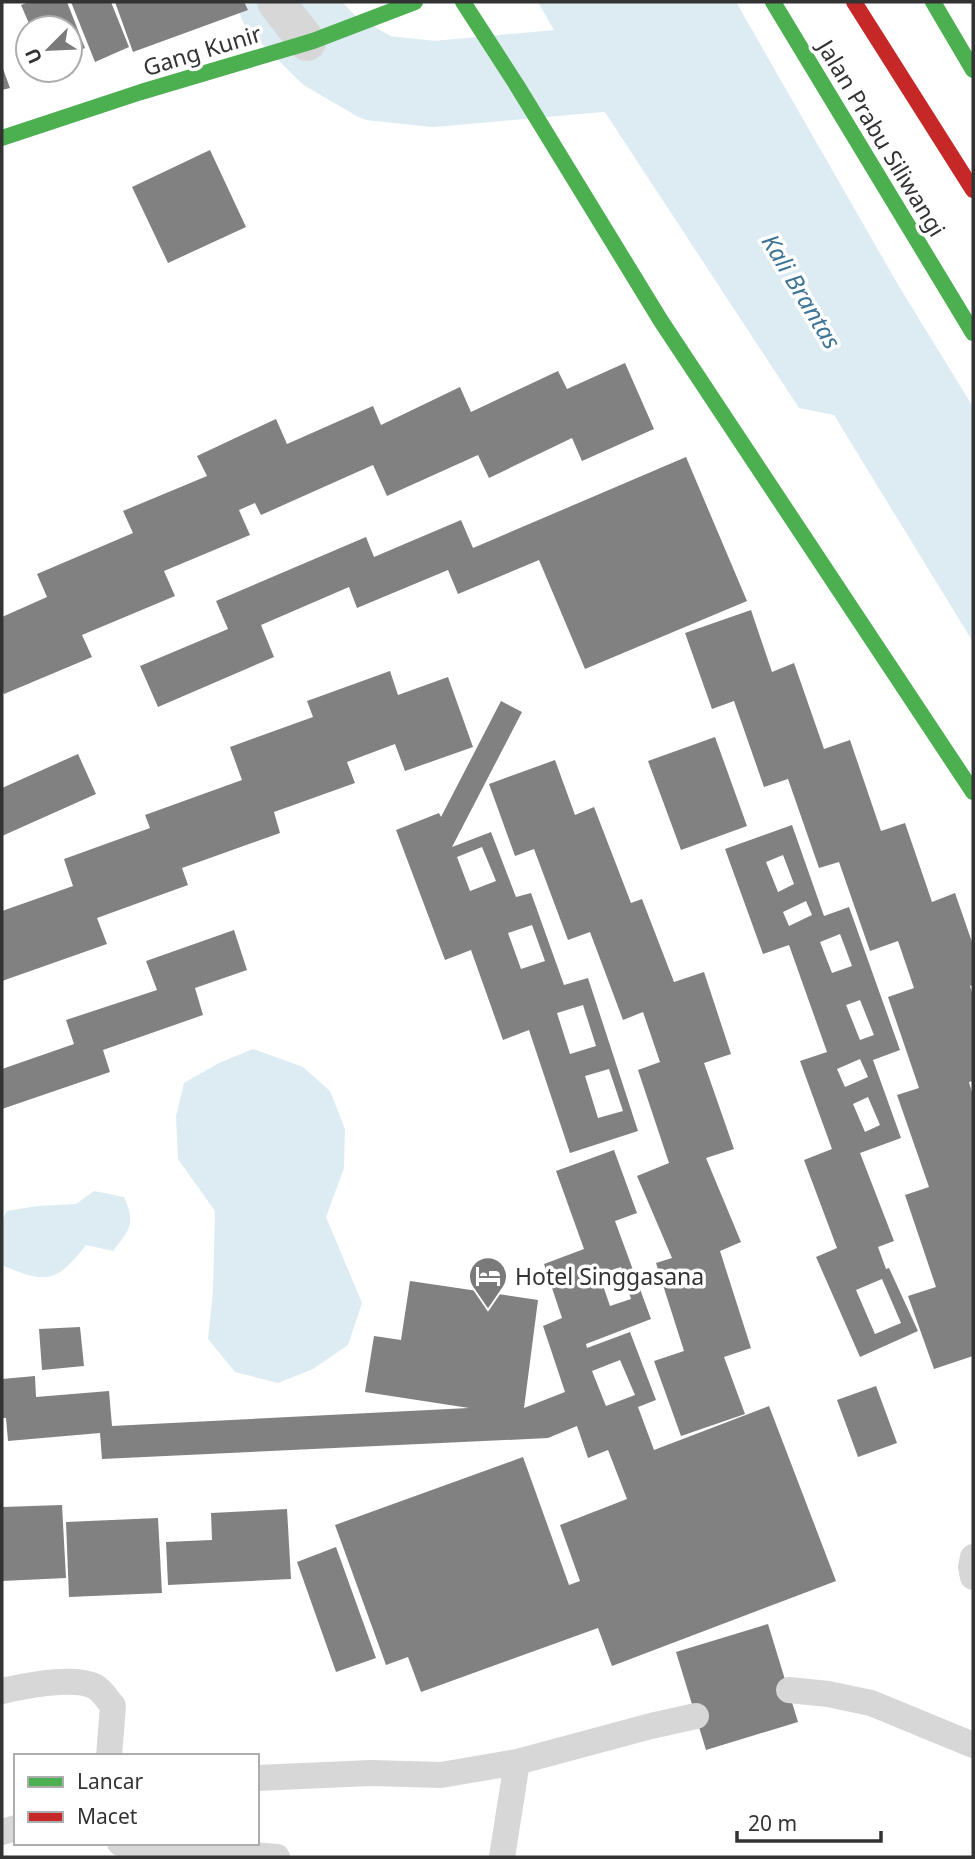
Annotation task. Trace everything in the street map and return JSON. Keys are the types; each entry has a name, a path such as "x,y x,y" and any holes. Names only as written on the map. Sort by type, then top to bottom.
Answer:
{"street":[{"path":"276,2 318,39"},
{"name":"Gang Kunir","path":"2,138 141,92 318,39 415,2"},
{"path":"463,2 661,321 973,792"},
{"name":"Jalan Prabu Siliwangi","path":"773,2 973,333"},
{"name":"Jalan Prabu Siliwangi","path":"854,2 973,190"},
{"path":"933,2 973,70"}],"lane":[{"path":"973,1557 973,1577"},
{"path":"2,1692 22,1686 79,1682 97,1688 113,1706 109,1754"},
{"path":"789,1689 871,1703 973,1745"},
{"path":"259,1778 371,1773 440,1776 517,1762 696,1716"},
{"path":"502,1857 517,1762"},
{"path":"142,1845 277,1857"}],"water":[{"name":"Kali Brantas","path":"538,2 736,2 897,283 973,407 973,642 834,415 799,408 574,65"},
{"path":"253,1049 303,1067 330,1091 345,1129 344,1168 326,1217 362,1303 348,1345 313,1369 278,1383 235,1372 208,1339 213,1292 215,1211 178,1159 176,1116 184,1083 219,1063"},
{"path":"94,1191 124,1197 128,1206 129,1226 113,1251 86,1245 67,1267 49,1276 29,1275 2,1265 2,1220 7,1211 76,1204"}],"building":[{"path":"29,2 67,2 72,14 25,14 21,5"},
{"path":"71,2 111,2 129,47 95,62 84,34 84,14 76,14"},
{"path":"115,2 244,2 248,10 133,52"},
{"path":"2,66 10,88 2,90"},
{"path":"210,150 246,227 168,263 132,187"},
{"path":"625,363 654,429 582,461 572,438 489,478 478,455 387,496 373,465 261,515 255,503 239,510 250,535 164,571 175,596 82,635 92,657 4,694 2,617 47,597 37,574 133,533 123,511 207,476 197,456 276,419 287,444 373,406 381,425 460,387 471,412 558,371 567,389"},
{"path":"686,457 747,601 585,669 539,560 458,594 448,570 357,608 349,587 261,625 274,657 158,707 140,666 228,629 216,601 366,537 374,557 461,520 473,548"},
{"path":"751,610 772,672 794,663 824,749 850,740 881,831 905,823 932,902 955,893 973,945 973,985 970,986 973,996 973,1081 969,1082 973,1096 973,1356 934,1369 908,1296 936,1287 905,1195 929,1187 897,1095 919,1088 888,997 914,988 898,941 870,951 839,862 819,868 788,779 764,787 734,701 712,709 685,633"},
{"path":"390,671 398,695 448,677 473,747 405,771 395,744 347,762 355,783 274,812 280,833 182,868 188,885 97,918 107,944 2,981 2,911 73,886 64,859 150,828 145,815 242,780 230,747 313,717 307,701"},
{"path":"501,701 522,712 452,847 491,832 516,897 531,893 564,985 588,978 638,1131 570,1153 529,1030 503,1040 471,950 445,960 396,830 439,813 441,817","holes":["482,847 496,881 470,891 457,857","532,925 545,961 521,969 508,933","583,1005 596,1046 570,1054 557,1013","609,1069 623,1111 598,1118 585,1076"]},
{"path":"715,737 747,826 681,850 648,761"},
{"path":"78,754 96,794 2,836 2,788"},
{"path":"555,760 575,815 594,807 631,903 642,899 674,982 704,972 731,1054 704,1063 734,1149 706,1158 741,1242 720,1251 751,1348 724,1357 745,1414 681,1436 654,1361 684,1351 656,1263 672,1258 637,1176 669,1163 638,1070 660,1062 643,1012 623,1020 590,932 568,940 534,849 515,856 489,784"},
{"path":"792,825 824,916 849,907 900,1050 873,1060 901,1138 860,1153 894,1241 878,1247 886,1269 889,1268 918,1331 860,1357 816,1257 837,1248 804,1160 832,1149 800,1061 827,1052 789,945 763,954 725,849","holes":["783,855 794,884 778,892 766,862","806,901 812,915 789,926 783,912","840,934 852,966 832,973 820,942","860,1000 874,1035 860,1040 846,1005","860,1059 868,1077 845,1087 837,1069","868,1097 880,1125 865,1132 853,1104","882,1279 901,1323 875,1334 856,1290"]},
{"path":"234,930 247,970 195,988 203,1015 103,1050 110,1072 2,1109 2,1069 74,1044 66,1020 157,990 146,961"},
{"path":"614,1150 637,1213 615,1221 651,1319 586,1344 587,1348 630,1332 656,1400 638,1407 654,1450 769,1406 836,1581 612,1666 598,1628 421,1692 408,1657 386,1665 335,1525 523,1457 569,1585 580,1581 560,1525 627,1499 608,1450 588,1458 577,1426 548,1438 102,1459 100,1433 8,1441 6,1418 2,1418 2,1379 35,1376 36,1397 109,1391 112,1426 469,1408 365,1392 374,1336 401,1340 410,1281 538,1300 524,1408 565,1392 543,1326 562,1318 544,1264 584,1249 556,1171","holes":["621,1267 631,1299 610,1306 599,1274","620,1360 635,1395 606,1406 592,1371"]},
{"path":"80,1327 84,1366 42,1370 39,1329"},
{"path":"876,1386 897,1443 858,1457 837,1400"},
{"path":"62,1505 66,1578 2,1581 2,1507"},
{"path":"287,1509 291,1579 168,1585 166,1542 212,1540 211,1513"},
{"path":"158,1518 162,1593 69,1597 66,1522"},
{"path":"336,1547 376,1658 336,1672 297,1562"},
{"path":"768,1624 798,1722 706,1750 676,1652"}],"waterway":[{"path":"281,2 329,50 377,78 434,84 668,63"}],"traffic: fast":[{"path":"2,138 141,92 313,41 415,2"},
{"path":"463,2 661,321 973,792"},
{"path":"773,2 973,333"},
{"path":"933,2 973,70"}],"traffic: jam":[{"path":"854,2 973,190"}],"place":[{"name":"Hotel Singgasana","path":"488,1310"}]}
